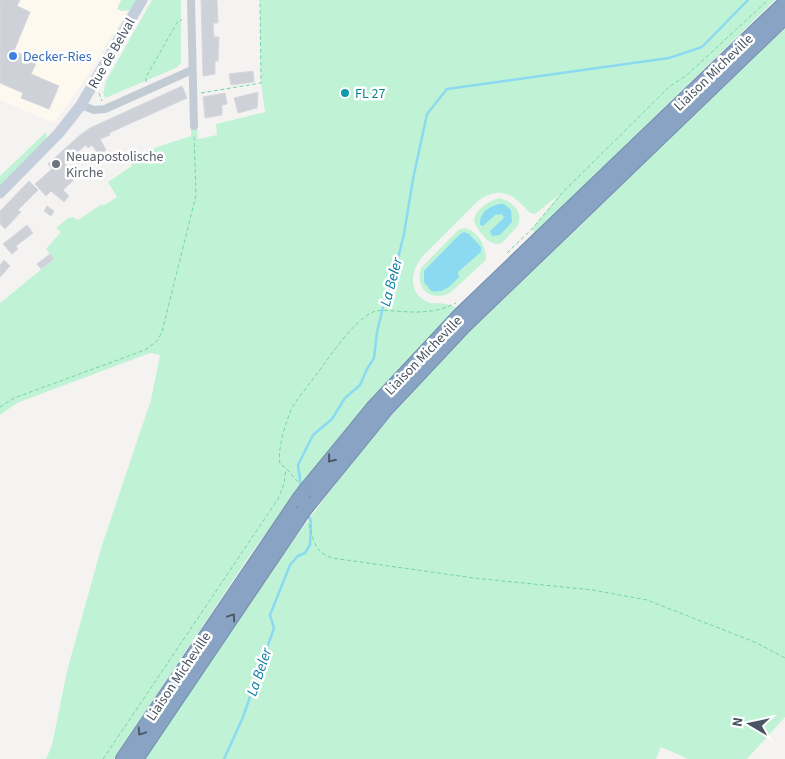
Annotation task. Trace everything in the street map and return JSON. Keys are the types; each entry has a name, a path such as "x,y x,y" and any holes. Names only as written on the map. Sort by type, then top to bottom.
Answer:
{"highway":[{"name":"Liaison Micheville","path":"123,759 373,408 461,314 785,3"},
{"name":"Liaison Micheville","path":"136,759 304,503 387,408 463,327 785,17"}],"main road":[{"name":"Rue de Belval","path":"0,193 56,137 81,105 142,0"}],"street":[{"path":"191,0 194,126"},
{"name":"Rue de Belval","path":"81,105 94,110 105,109 192,70"}],"path":[{"path":"193,94 261,83 260,0"},
{"path":"504,256 532,230 562,192 669,87 687,76 768,0"},
{"path":"148,90 146,77 178,21 191,18"},
{"path":"92,86 98,91 105,109"},
{"path":"0,407 14,398 145,350 157,341 162,332 196,195 194,126"},
{"path":"455,304 420,313 374,311 363,318 336,348 293,407 287,422 279,457 280,464 286,468 304,503 317,549 323,555 332,558 474,578 593,590 647,600 757,643 785,658"},
{"path":"103,759 278,499 284,484 286,468"}],"shaded area":[{"path":"0,0 121,0 118,9 127,11 85,80 54,123 0,100"}],"green space":[{"path":"121,0 138,0 131,10 122,11 117,9"},
{"path":"152,0 181,0 181,63 176,68 105,98 103,93 106,81"},
{"path":"260,0 775,0 535,233 532,229 560,194 535,214 530,213 513,197 507,194 494,193 479,200 422,257 415,269 413,281 416,292 420,297 429,302 443,303 457,308 346,428 307,477 250,555 114,759 46,759 52,745 67,671 102,545 151,400 160,355 150,353 17,403 0,415 0,303 54,259 46,249 61,232 56,228 68,218 73,217 78,220 102,204 103,206 117,197 108,182 132,166 130,162 157,147 191,136 191,127 197,126 198,139 217,135 216,124 265,112 261,83"},
{"path":"785,28 785,717 747,759 688,759 661,747 656,759 145,759 282,556 346,470 396,410 467,334"},
{"path":"46,132 47,136 42,145 0,187 0,176"},
{"path":"499,198 514,206 519,213 519,218 515,229 505,240 502,243 494,244 480,232 474,221 480,209 487,203"},
{"path":"465,228 481,240 486,260 450,293 436,296 430,295 422,288 420,282 421,268 458,230"}],"water":[{"path":"499,204 504,204 511,210 512,222 500,235 492,236 490,231 504,218 502,214 495,215 483,226 480,225 480,221 485,211"},
{"path":"464,232 469,234 481,247 481,252 458,272 459,277 450,286 440,291 431,291 424,282 424,271"}],"building":[{"name":"Decker-Ries","path":"0,0 20,0 17,6 30,12 14,51 37,61 31,74 59,86 49,109 21,98 23,93 0,83"},
{"path":"201,0 217,0 218,23 213,23 214,37 219,37 218,61 215,61 215,74 203,76"},
{"path":"253,71 254,82 231,85 229,74"},
{"path":"182,86 187,98 109,133 110,135 100,139 106,150 99,155 92,145 88,148 86,145 64,163 77,177 63,190 69,196 64,202 51,191 46,196 35,184 52,169 48,164 90,128"},
{"path":"258,92 257,108 238,113 234,98"},
{"path":"225,93 227,104 222,105 222,115 205,118 203,97"},
{"path":"29,181 38,190 18,210 21,212 5,229 0,224 0,211"},
{"path":"47,206 54,211 51,216 44,211"},
{"path":"27,225 33,233 16,246 18,249 12,254 3,244"},
{"path":"50,254 54,259 41,269 37,264"},
{"path":"4,260 10,266 0,277 0,265"}],"waterway":[{"name":"La Beler","path":"301,487 298,465 313,435 332,419 345,398 360,385 374,358 377,332 385,299 391,287 404,234 413,179 427,114 447,89 669,58 702,47 748,0"},
{"name":"La Beler","path":"224,759 243,717 274,628 270,615 290,565 298,556 305,553 310,545 311,522 308,514"}],"place":[{"name":"Decker-Ries","path":"13,56"},
{"name":"FL 27","path":"345,93"},
{"name":"Neuapostolische Kirche","path":"56,164"}]}
